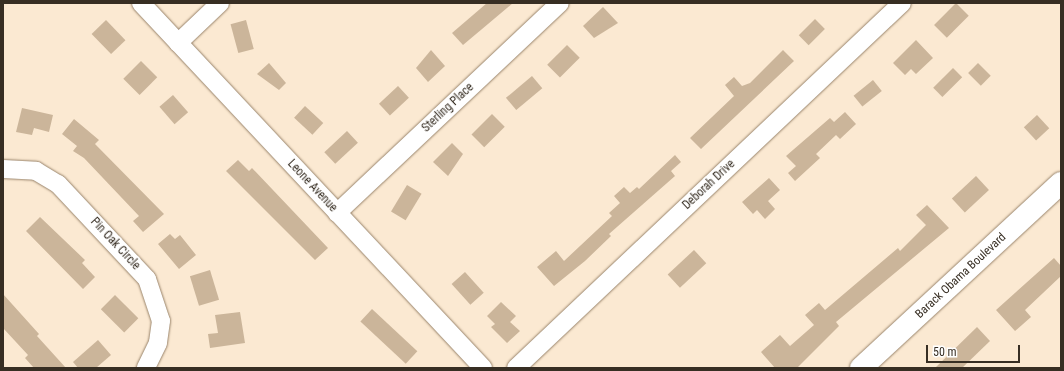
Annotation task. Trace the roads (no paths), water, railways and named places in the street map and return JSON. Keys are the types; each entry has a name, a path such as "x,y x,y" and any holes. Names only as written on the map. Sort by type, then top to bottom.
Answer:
{"main road":[{"name":"Barack Obama Boulevard","path":"861,368 1061,183"}],"street":[{"name":"Leone Avenue","path":"141,3 483,368"},
{"path":"178,43 220,3"},
{"name":"Sterling Place","path":"337,213 560,3"},
{"name":"Deborah Drive","path":"516,368 902,3"},
{"name":"Pin Oak Circle","path":"3,169 36,171 58,184 147,279 161,321 158,343 146,368"}]}
